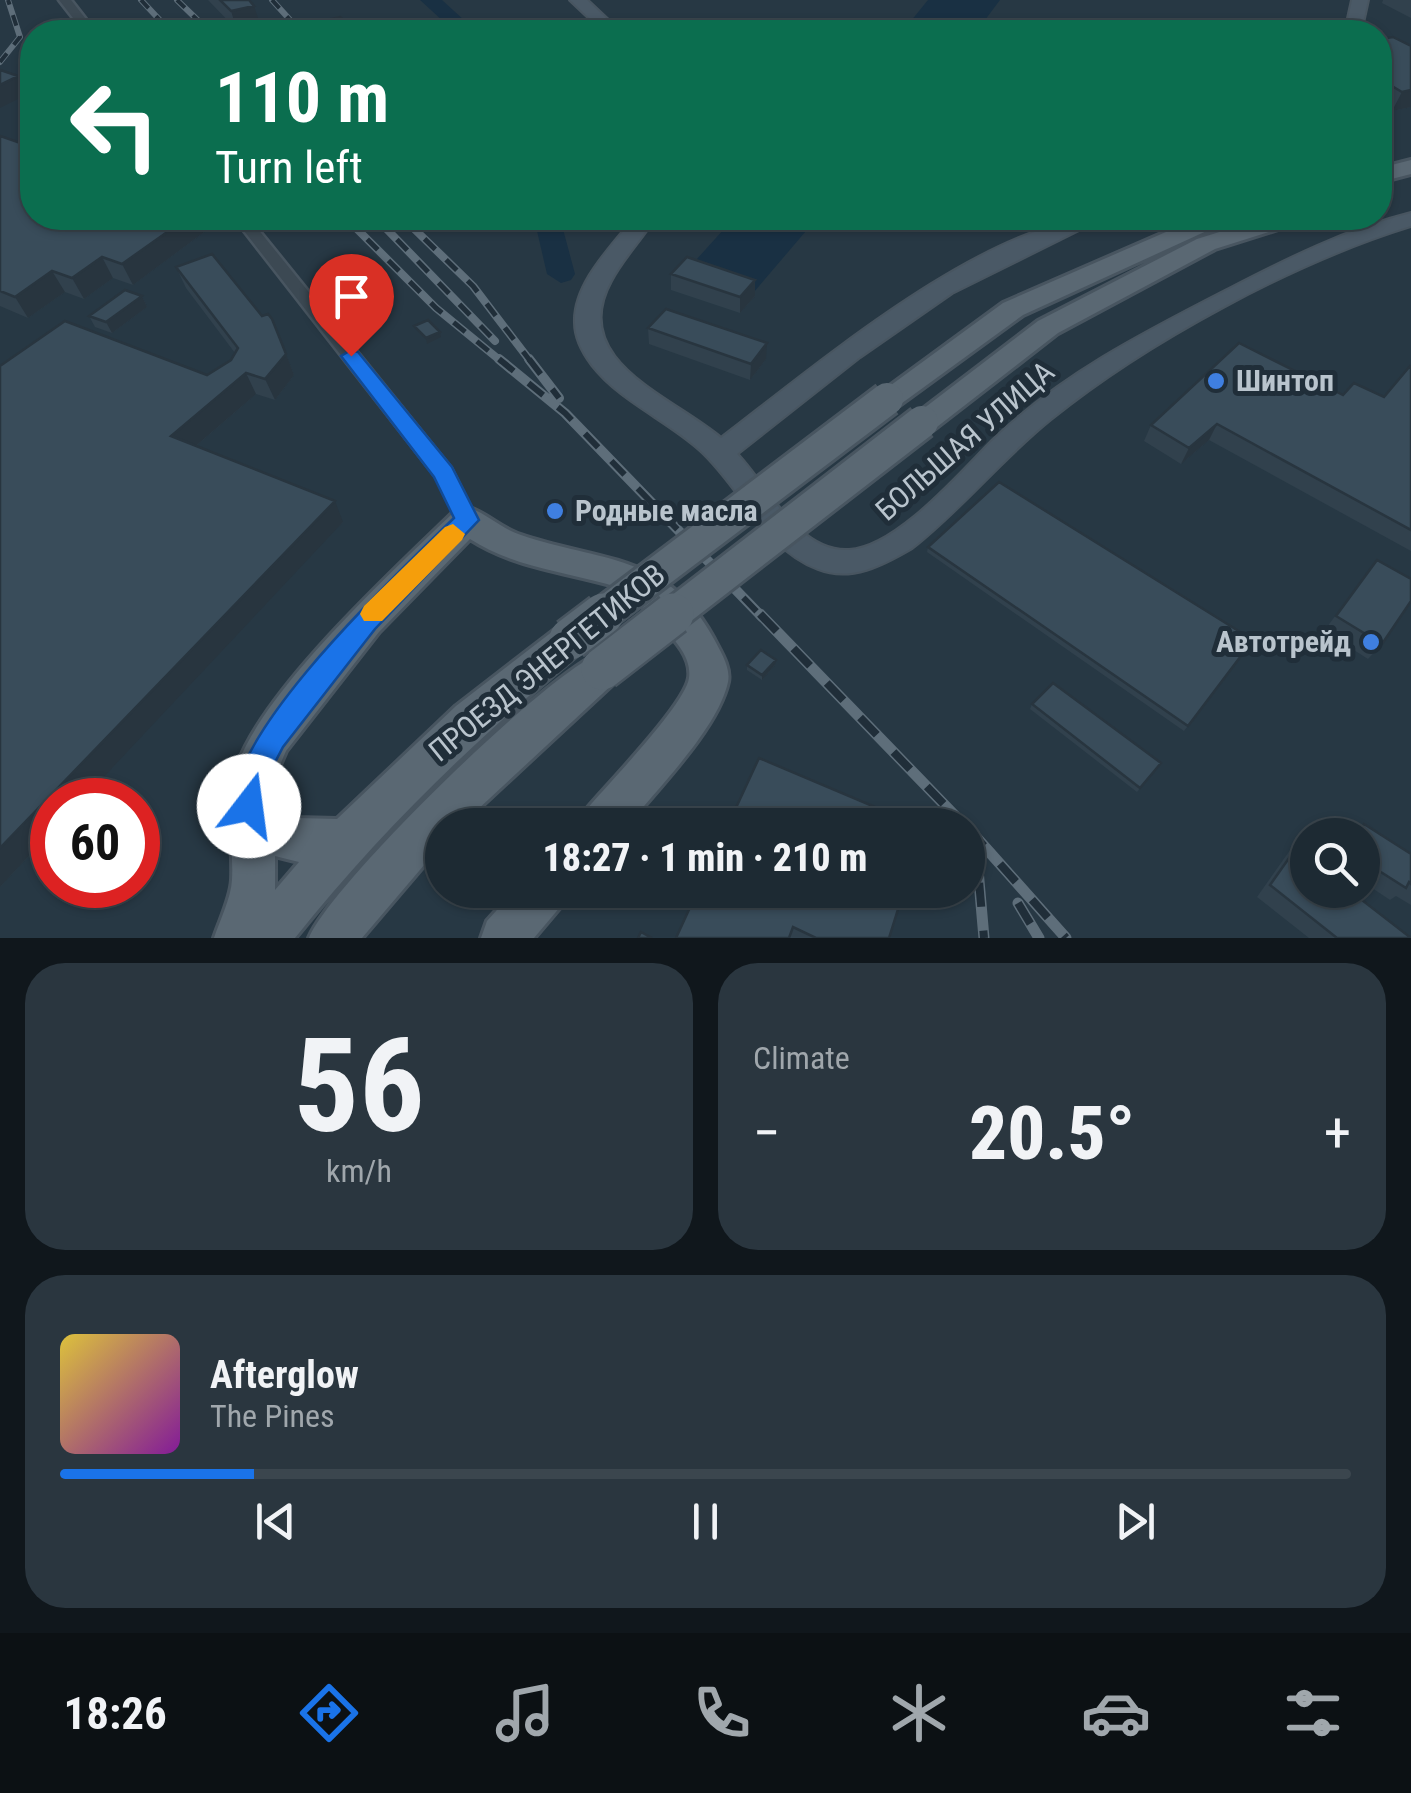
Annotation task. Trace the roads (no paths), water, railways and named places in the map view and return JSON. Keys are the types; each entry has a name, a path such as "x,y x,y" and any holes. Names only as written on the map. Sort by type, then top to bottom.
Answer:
{"main road":[{"path":"578,0 600,20"},
{"name":"БОЛЬШАЯ УЛИЦА","path":"636,230 593,288 584,318 588,342 607,369 720,453 799,545 828,561 855,564 899,544 1022,429 1085,380 1139,346 1312,256 1388,230"},
{"path":"720,453 912,306 1057,230"},
{"name":"ПРОЕЗД ЭНЕРГЕТИКОВ","path":"265,938 346,840 470,720 570,639 887,399 1013,309 1184,230"},
{"name":"ПРОЕЗД ЭНЕРГЕТИКОВ","path":"332,938 434,822 502,753 602,669 922,422 1048,328 1206,244 1250,230"},
{"path":"237,938 255,884 249,806 256,770 272,738 366,621 467,520 508,546 623,574 659,600 691,632 706,661 709,680 690,718 616,808"},
{"path":"253,822 271,836 296,842 346,840"},
{"path":"504,938 530,908"}],"street":[{"path":"65,0 81,20"},
{"path":"251,230 444,473 467,520"}],"water":[{"path":"928,0 1000,0 985,20 912,20"},
{"path":"723,230 807,230 754,292 687,270"}],"waterway":[{"path":"430,0 453,20"},
{"path":"550,230 561,274"}],"railway":[{"path":"0,62 20,37 8,0"},
{"path":"141,0 160,20"},
{"path":"177,0 198,20"},
{"path":"272,0 290,20"},
{"path":"358,230 436,308 502,362"},
{"path":"388,230 495,341"},
{"path":"415,230 473,286 531,362"},
{"path":"499,359 565,413 762,617"},
{"path":"529,359 559,398"},
{"path":"760,614 948,808"},
{"path":"985,847 1066,938"},
{"path":"1018,903 1039,938"},
{"path":"981,908 984,938"}],"place":[{"name":"Шинтоп","path":"1216,381"},
{"name":"Родные масла","path":"555,511"},
{"name":"Автотрейд","path":"1371,642"}]}
